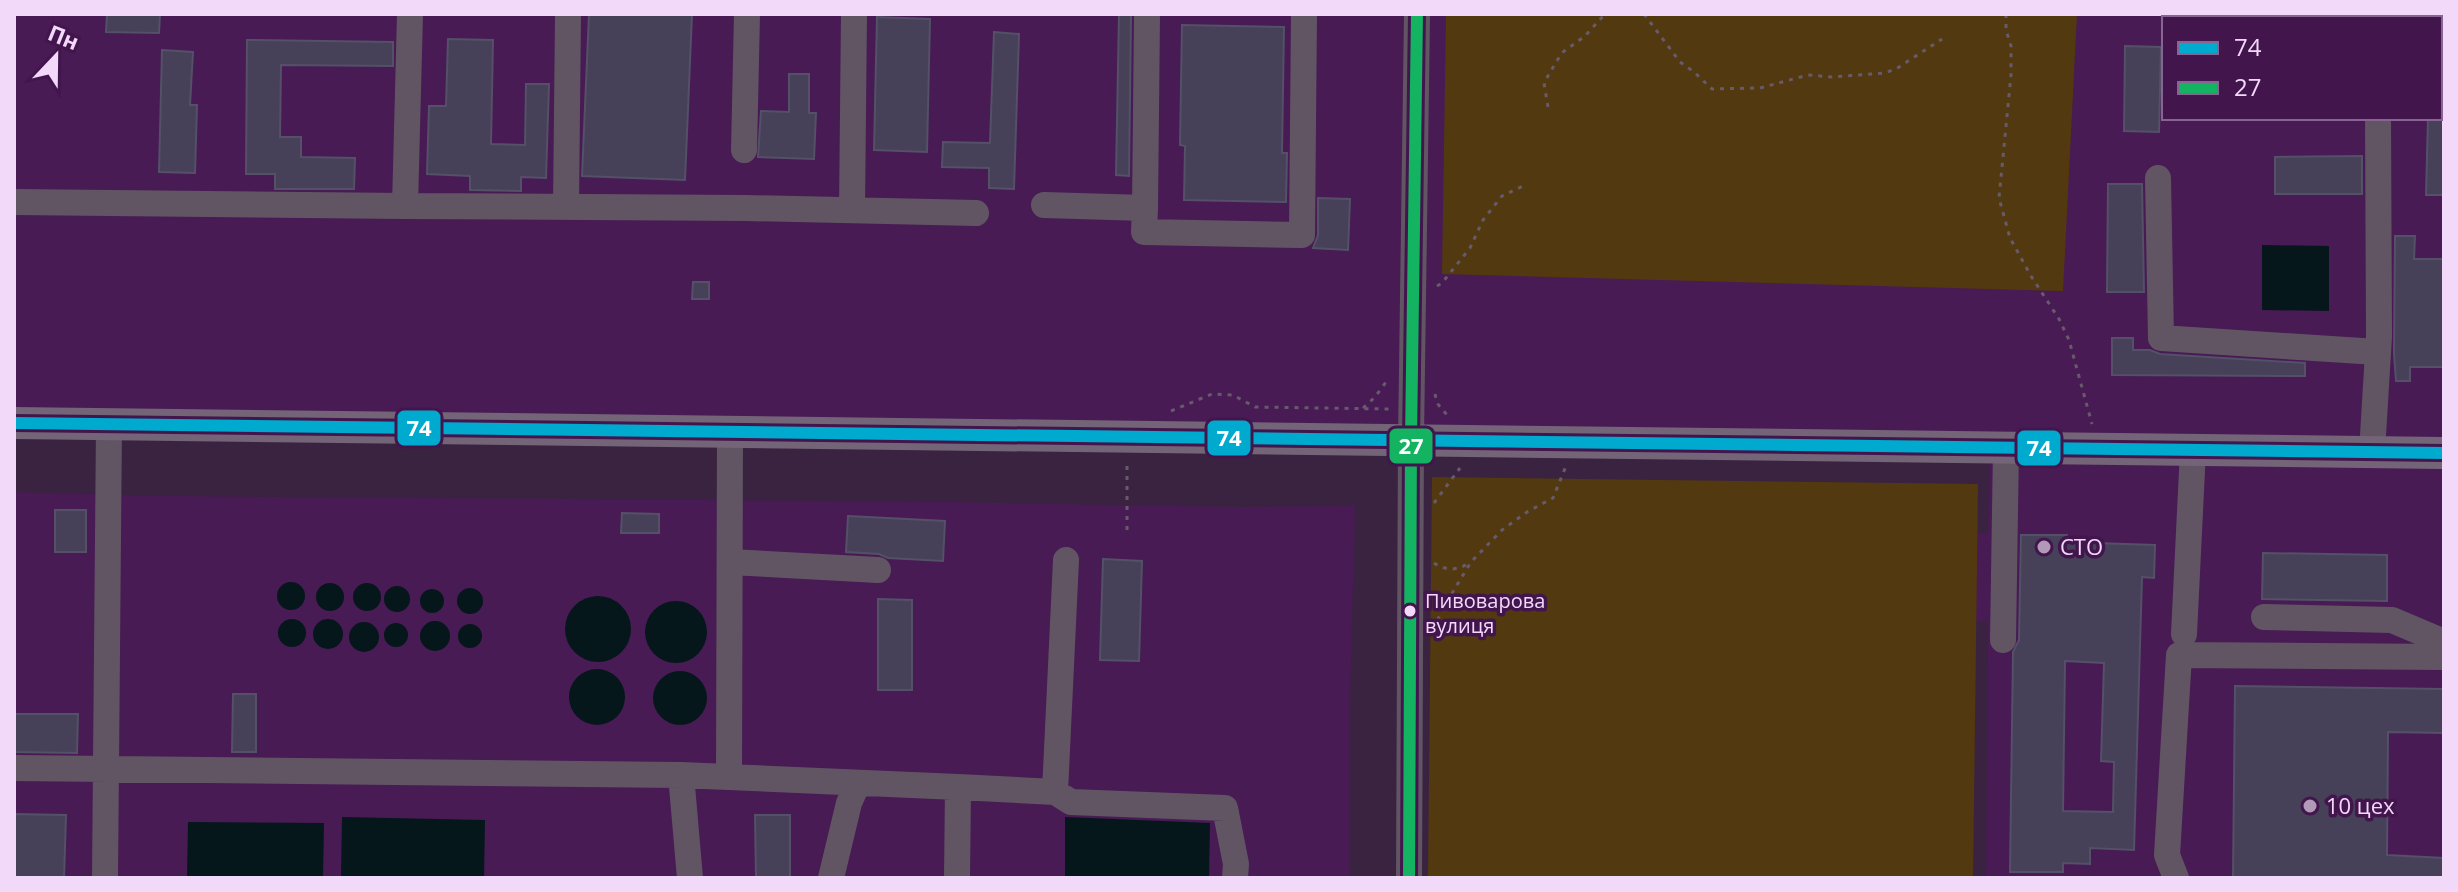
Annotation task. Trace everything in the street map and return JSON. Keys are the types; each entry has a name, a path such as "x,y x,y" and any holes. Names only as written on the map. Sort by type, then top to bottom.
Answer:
{"main road":[{"path":"14,423 2444,453"}],"street":[{"path":"405,206 410,14"},
{"path":"566,207 568,14"},
{"path":"744,150 747,14"},
{"path":"852,210 854,14"},
{"path":"1147,14 1144,232 1302,235 1304,14"},
{"path":"1409,878 1417,14"},
{"path":"2372,452 2379,336 2378,120"},
{"path":"2158,178 2161,338 2377,352"},
{"path":"14,202 976,213"},
{"path":"1044,205 1145,208"},
{"path":"105,878 109,424"},
{"path":"729,777 730,431"},
{"path":"2003,640 2006,447"},
{"path":"2184,634 2193,450"},
{"path":"1055,792 1066,560"},
{"path":"730,562 878,570"},
{"path":"2264,617 2392,620 2444,642"},
{"path":"2176,878 2167,855 2179,655 2444,657"},
{"path":"14,768 681,775 1055,792 1071,802 1225,808 1236,864 1235,878"},
{"path":"681,775 690,878"},
{"path":"831,878 845,816 858,783"},
{"path":"957,878 958,787"}],"path":[{"path":"1548,107 1544,83 1556,62 1605,14"},
{"path":"1644,14 1680,62 1712,89 1760,88 1808,75 1832,77 1884,73 1896,69 1942,39"},
{"path":"2006,14 2011,75 1999,198 2010,238 2069,340 2093,428"},
{"path":"1430,289 1442,283 1470,248 1483,220 1502,196 1523,186"},
{"path":"1167,414 1212,394 1233,395 1255,407 1380,408"},
{"path":"1127,461 1127,530"},
{"path":"1462,465 1411,540 1438,566 1458,570 1471,562"},
{"path":"1410,660 1422,650 1471,562 1502,530 1553,498 1566,466"}],"shaded area":[{"path":"14,14 2444,14 2444,441 14,413"},
{"path":"1446,14 2077,14 2063,291 1442,274"},
{"path":"2262,245 2329,246 2329,311 2262,310"},
{"path":"1989,461 2444,466 2444,878 1986,878 1988,622 1898,621 1899,532 1988,533"},
{"path":"1432,477 1978,484 1973,878 1428,878"},
{"path":"14,492 165,496 1355,506 1350,878 14,878"},
{"path":"291,582 301,586 305,596 301,606 291,610 281,606 277,596 281,586"},
{"path":"330,583 340,587 344,597 340,607 330,611 320,607 316,597 320,587"},
{"path":"367,583 377,587 381,597 377,607 367,611 357,607 353,597 357,587"},
{"path":"397,586 406,590 410,599 406,608 397,612 388,608 384,599 388,590"},
{"path":"470,588 480,591 483,601 480,611 470,614 460,611 457,601 460,591"},
{"path":"432,589 441,592 444,601 441,610 432,613 423,610 420,601 423,592"},
{"path":"598,596 621,606 631,629 621,652 598,662 575,652 565,629 575,606"},
{"path":"670,601 682,601 698,610 705,620 705,644 698,654 682,663 670,663 650,649 645,638 645,626 659,606"},
{"path":"292,619 302,623 306,633 302,643 292,647 282,643 278,633 282,623"},
{"path":"328,619 339,623 343,634 339,645 328,649 317,645 313,634 317,623"},
{"path":"435,621 445,626 450,636 445,646 435,651 425,646 420,636 425,626"},
{"path":"364,622 375,626 379,637 375,648 364,652 353,648 349,637 353,626"},
{"path":"391,623 401,623 408,630 408,640 401,647 391,647 384,640 384,630"},
{"path":"465,624 475,624 482,631 482,641 475,648 465,648 458,641 458,631"},
{"path":"597,669 617,677 625,697 617,717 597,725 577,717 569,697 577,677"},
{"path":"680,671 699,679 707,698 699,717 680,725 661,717 653,698 661,679"},
{"path":"342,817 485,820 484,878 341,878"},
{"path":"1065,817 1210,823 1209,878 1065,878"},
{"path":"188,822 324,823 323,878 187,878"}],"building":[{"path":"107,14 160,14 159,33 106,32"},
{"path":"589,14 692,14 685,180 582,176"},
{"path":"1119,14 1131,14 1129,176 1116,175"},
{"path":"877,17 930,19 927,152 874,150"},
{"path":"1182,25 1284,27 1282,153 1287,153 1286,202 1184,200 1185,146 1180,145"},
{"path":"994,32 1019,34 1014,189 989,188 989,168 942,167 943,142 990,143"},
{"path":"448,39 493,40 491,144 525,145 526,84 549,84 546,178 521,177 521,191 470,190 470,176 427,174 429,106 446,106"},
{"path":"247,40 393,42 393,66 281,65 280,137 301,137 301,157 355,158 354,189 275,189 275,174 246,174"},
{"path":"2125,46 2161,47 2159,132 2124,131"},
{"path":"162,50 193,52 190,105 197,105 195,173 159,172"},
{"path":"789,74 809,74 809,113 816,113 814,159 758,157 761,111 789,112"},
{"path":"2444,118 2444,195 2426,195 2428,120"},
{"path":"2362,156 2362,194 2275,194 2275,157"},
{"path":"2108,184 2142,184 2144,292 2107,292"},
{"path":"1318,198 1350,199 1348,250 1313,248 1318,235"},
{"path":"2395,236 2415,236 2414,259 2444,259 2444,367 2410,367 2410,381 2396,381"},
{"path":"693,282 709,282 709,299 692,299"},
{"path":"2112,338 2133,338 2133,350 2150,350 2160,354 2305,363 2305,376 2112,375"},
{"path":"55,510 86,510 86,552 55,552"},
{"path":"622,513 659,514 659,533 621,533"},
{"path":"848,516 945,521 943,561 846,552"},
{"path":"2021,535 2067,535 2067,542 2155,545 2154,578 2142,577 2134,850 2090,848 2090,864 2063,863 2063,872 2010,872 2013,652 2019,640","holes":["2065,661 2104,663 2101,761 2114,762 2113,812 2063,811"]},
{"path":"2263,553 2387,555 2387,601 2262,599"},
{"path":"1103,559 1142,561 1139,661 1100,660"},
{"path":"878,599 912,600 912,690 878,690"},
{"name":"10 цех","path":"2235,686 2444,689 2444,733 2388,732 2387,855 2444,858 2444,878 2233,878"},
{"path":"233,694 256,694 256,752 232,752"},
{"path":"14,714 78,714 77,753 14,752"},
{"path":"14,814 66,815 64,878 14,878"},
{"path":"755,815 790,815 790,878 756,878"}],"transit line":[{"name":"27","path":"1409,878 1417,14"},
{"name":"74","path":"14,423 2444,453"}],"place":[{"name":"СТО","path":"2044,547"},
{"name":"Пивоварова вулиця","path":"1410,611"},
{"name":"10 цех","path":"2310,806"}]}
